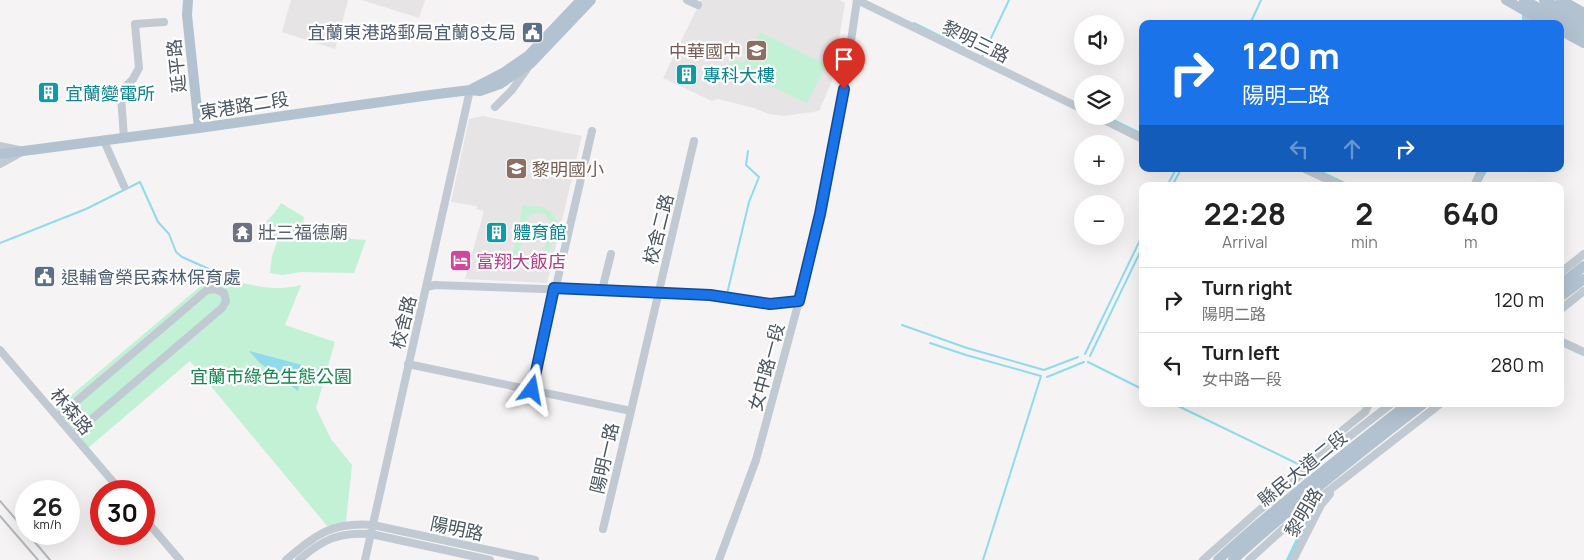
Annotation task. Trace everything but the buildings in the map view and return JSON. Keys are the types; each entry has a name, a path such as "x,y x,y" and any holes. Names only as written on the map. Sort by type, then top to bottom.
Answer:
{"main road":[{"name":"延平路","path":"188,0 187,15 199,128"},
{"name":"東港路二段","path":"470,90 503,74 529,55 580,0"},
{"name":"東港路二段","path":"24,151 470,90 480,91 500,84 531,63 591,0"},
{"path":"1506,0 1526,3 1559,20"},
{"path":"1544,0 1584,22"},
{"path":"1561,0 1584,12"},
{"path":"1526,3 1545,20"},
{"path":"1564,23 1584,33"},
{"path":"1564,32 1584,44"},
{"path":"0,154 24,151"},
{"path":"1564,282 1584,266"},
{"path":"1564,294 1584,279"},
{"name":"縣民大道二段","path":"1233,560 1326,474 1404,407"},
{"name":"縣民大道二段","path":"1218,560 1245,535 1419,407"}],"street":[{"path":"687,0 698,5"},
{"name":"黎明三路","path":"857,0 1074,106"},
{"name":"女中路一段","path":"719,560 756,460 799,301 820,214 845,80 857,0"},
{"path":"1526,3 1527,20"},
{"path":"124,138 121,96 125,87 140,68 135,24 164,22"},
{"path":"495,108 512,90 531,63"},
{"name":"校舍路","path":"366,560 470,90"},
{"path":"1114,125 1139,138"},
{"path":"532,390 554,288 592,131"},
{"path":"104,141 124,186"},
{"name":"校舍二路","path":"631,411 694,141"},
{"name":"東港路二段","path":"0,146 24,151"},
{"name":"東港路二段","path":"0,164 24,151"},
{"path":"1312,172 1333,182"},
{"path":"602,290 611,254"},
{"path":"1564,270 1584,254"},
{"path":"427,287 436,285 554,288 710,295 770,304 799,301"},
{"path":"58,417 207,290 216,288 224,293 226,301 222,308 73,435"},
{"path":"1564,307 1584,291"},
{"path":"1564,343 1584,352"},
{"name":"林森路","path":"0,350 112,480"},
{"name":"陽明一路","path":"408,364 631,411 603,528"},
{"name":"黎明路","path":"1293,560 1321,505 1341,481 1311,466 1323,446 1365,412 1368,407"},
{"name":"縣民大道二段","path":"1203,560 1311,466 1387,407"},
{"name":"縣民大道二段","path":"1250,560 1304,510 1436,407"},
{"path":"1365,412 1374,417"},
{"path":"1304,510 1312,512 1313,520"},
{"name":"陽明路","path":"286,560 305,544 325,531 344,525 373,525 535,560"},
{"path":"155,531 180,560"},
{"name":"陽明路","path":"299,560 327,539 352,534 371,534 490,560"}],"shaded area":[{"path":"291,0 348,0 335,49 282,32"},
{"path":"362,0 425,0 419,18"},
{"name":"中華國中","path":"701,0 839,0 845,3 832,81 819,111 784,116 769,114 754,108 718,99 712,101 663,78"},
{"name":"黎明國小","path":"483,116 582,136 547,283 465,279 484,211 476,209 477,206 451,202 469,119"}],"green space":[{"path":"760,32 826,65 807,103 728,66 732,58 744,63"},
{"path":"281,203 304,217 303,221 308,224 326,228 338,234 346,234 351,239 366,240 354,273 301,272 283,275 270,273 272,256 277,242 262,234 261,228"},
{"path":"523,205 529,205 529,208 533,206 545,208 553,214 557,221 547,261 537,267 528,268 519,263 513,253","holes":["537,212 544,214 551,222 543,257 540,260 530,262 519,251 528,217"]},
{"name":"宜蘭市綠色生態公園","path":"215,274 268,288 301,285 285,325 335,342 316,408 331,439 352,465 346,522 328,527 190,361 88,448 55,409"}],"water":[{"path":"249,351 302,365 298,391 260,363"}],"waterway":[{"path":"982,57 1009,0"},
{"path":"1252,20 1261,0"},
{"path":"1523,14 1523,20"},
{"path":"913,24 964,48"},
{"path":"1124,125 1139,133"},
{"path":"727,294 749,202 759,177 746,165 748,151"},
{"path":"1169,182 1174,172"},
{"path":"1174,182 1179,172"},
{"path":"1321,172 1343,182"},
{"path":"1480,182 1485,172"},
{"path":"0,243 86,209 140,182 158,222 169,234 176,252 182,257 234,280"},
{"path":"1085,354 1139,242"},
{"path":"1090,356 1139,254"},
{"path":"902,325 967,348 1044,370 1078,357"},
{"path":"930,343 1041,376 983,560"},
{"path":"1047,377 1084,362"},
{"path":"1088,362 1139,388"},
{"path":"1180,407 1300,465"},
{"path":"1289,560 1310,517"}],"railway":[{"path":"0,501 15,518"},
{"path":"0,516 38,560"},
{"path":"37,545 50,560"}],"place":[{"name":"宜蘭東港路郵局宜蘭8支局","path":"532,32"},
{"name":"中華國中","path":"757,51"},
{"name":"專科大樓","path":"687,75"},
{"name":"宜蘭變電所","path":"49,93"},
{"name":"黎明國小","path":"516,169"},
{"name":"壯三福德廟","path":"242,232"},
{"name":"體育館","path":"497,232"},
{"name":"富翔大飯店","path":"460,261"},
{"name":"退輔會榮民森林保育處","path":"45,277"}],"route":[{"path":"532,390 554,288 710,295 770,304 799,301 820,214 844,89"}]}
